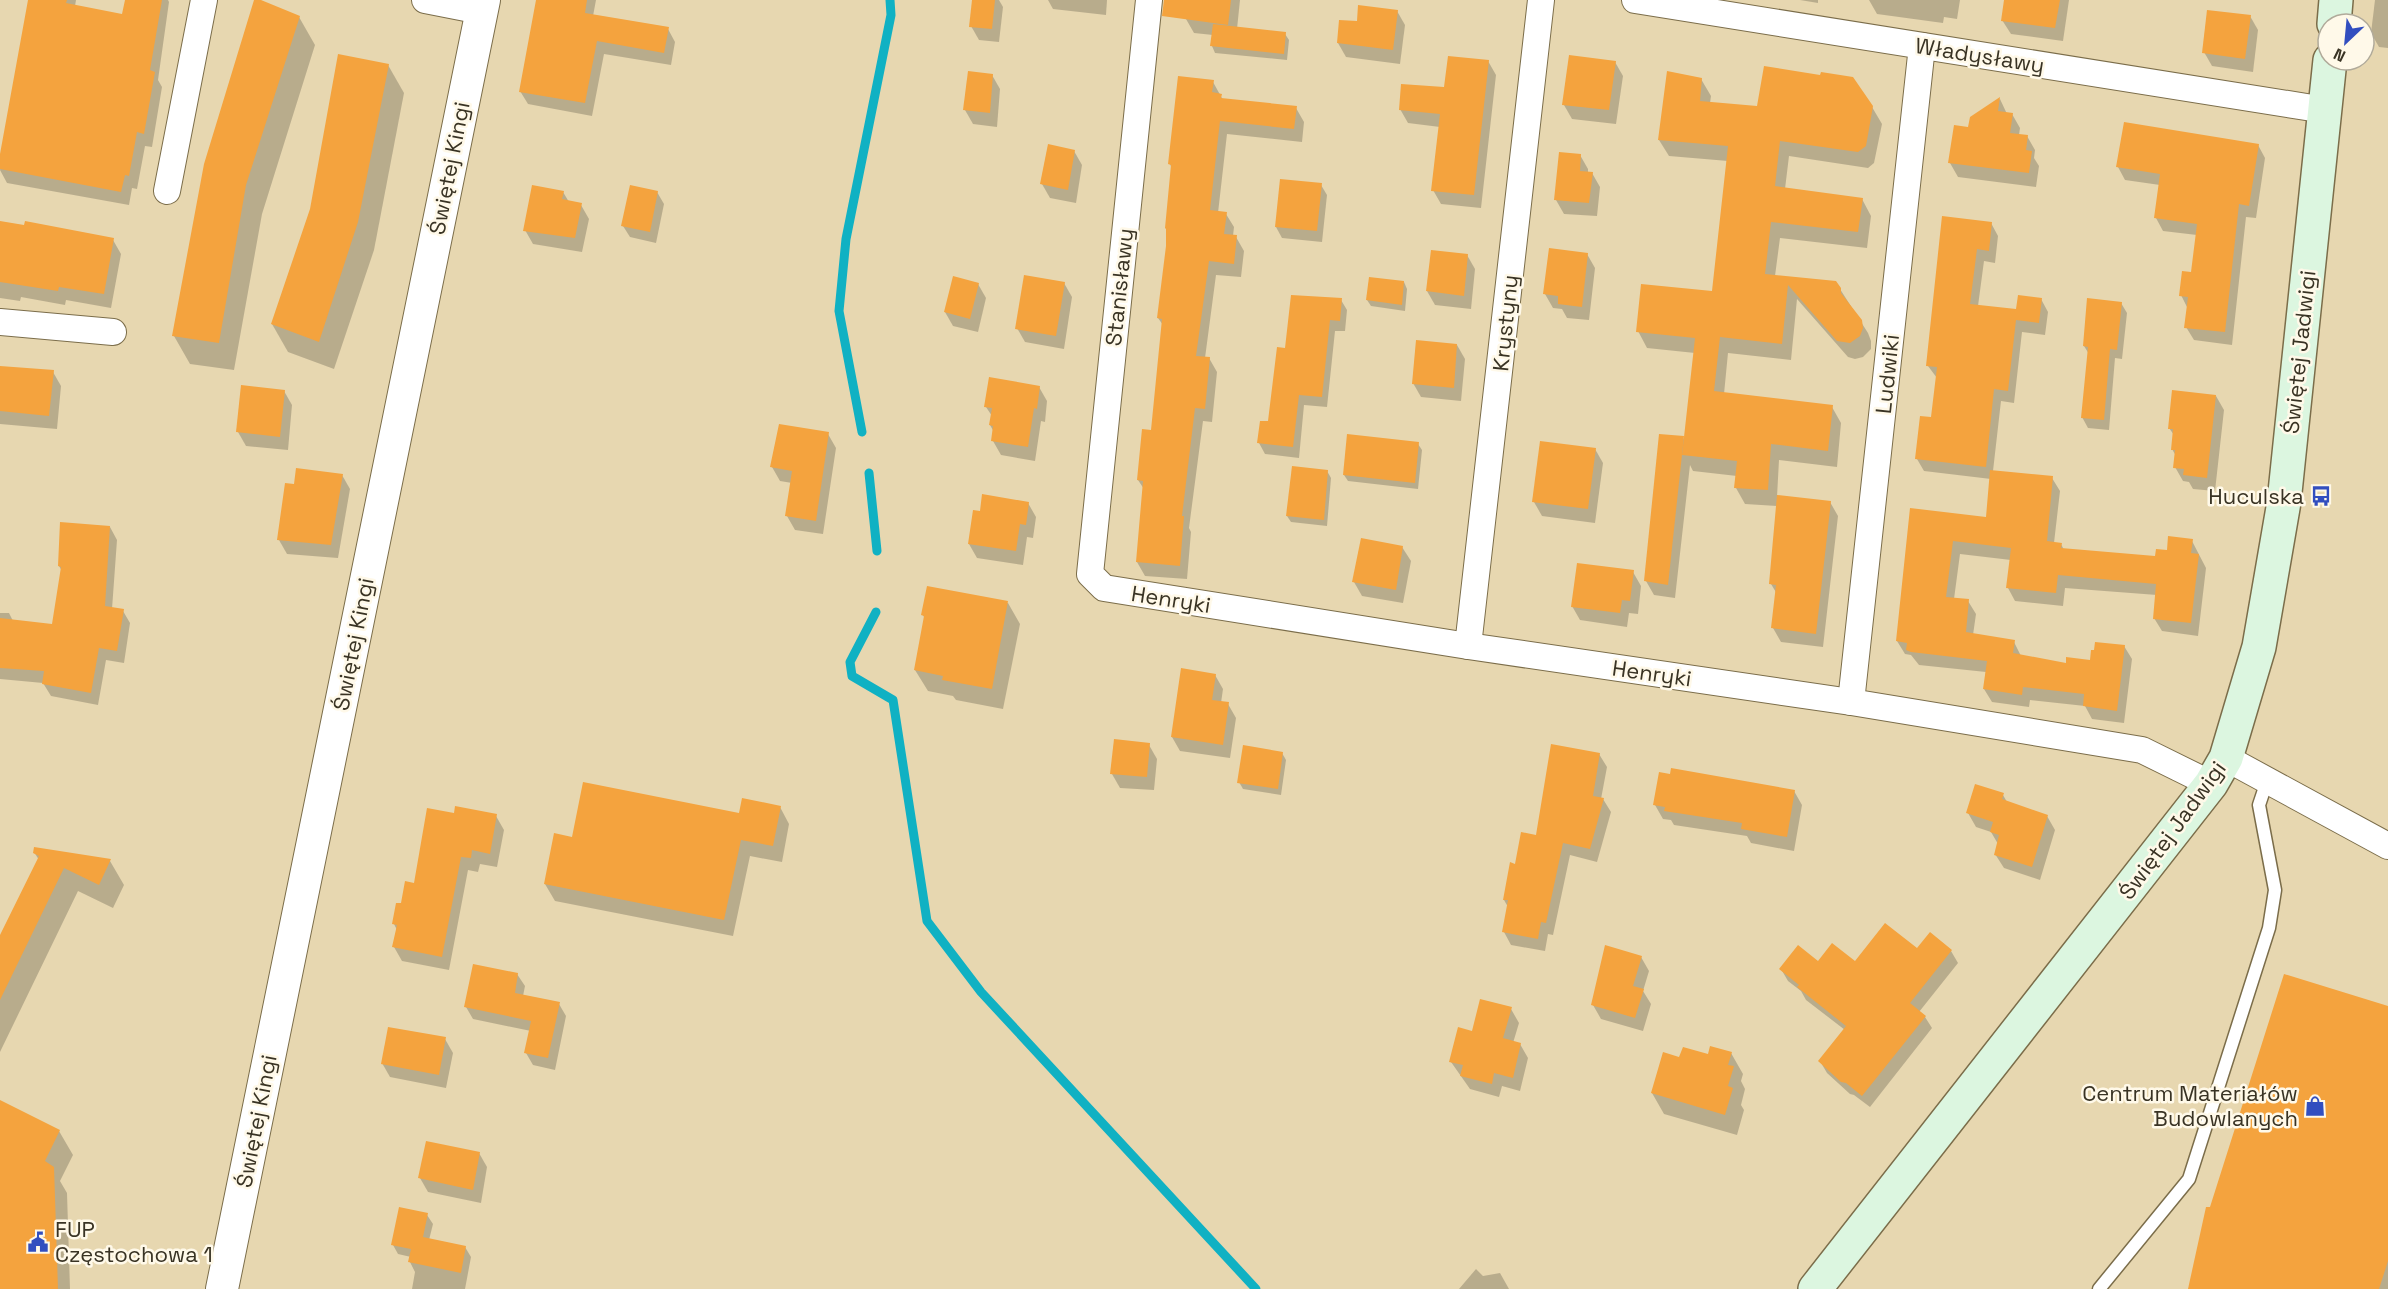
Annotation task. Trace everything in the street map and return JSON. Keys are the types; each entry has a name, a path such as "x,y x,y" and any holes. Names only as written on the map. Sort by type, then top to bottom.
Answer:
{"main road":[{"name":"Świętej Jadwigi","path":"1815,1289 2218,771 2259,647 2284,502 2329,72"}],"street":[{"path":"167,191 204,0"},
{"path":"424,0 482,5"},
{"name":"Stanisławy","path":"1090,574 1149,0"},
{"name":"Krystyny","path":"1468,646 1541,0"},
{"name":"Władysławy","path":"1635,0 2325,110"},
{"name":"Świętej Kingi","path":"222,1289 482,5"},
{"name":"Ludwiki","path":"1851,702 1922,46"},
{"path":"0,322 113,332"},
{"name":"Henryki","path":"1090,574 1104,588 1468,646 1851,702 2142,750 2218,771"},
{"path":"2218,771 2267,781 2388,846"}],"lane":[{"path":"2099,1289 2189,1179 2269,928 2275,890 2259,805 2267,781"}],"building":[{"path":"28,0 67,0 66,3 122,14 125,0 162,0 150,70 155,72 144,134 137,132 129,176 125,175 121,192 0,169 0,154"},
{"path":"254,0 261,0 300,16 246,185 219,343 172,336 204,164"},
{"path":"536,0 587,0 585,13 669,27 664,53 597,41 585,103 519,92"},
{"path":"972,0 995,0 992,29 969,27"},
{"path":"1164,0 1231,0 1228,25 1162,16"},
{"path":"2004,0 2060,0 2055,28 2001,21"},
{"path":"1358,5 1398,10 1393,50 1337,43 1339,20 1357,21"},
{"path":"2207,10 2251,15 2245,59 2202,53"},
{"path":"1213,24 1286,32 1284,54 1210,46"},
{"path":"338,54 389,64 358,222 319,342 271,324 310,209"},
{"path":"1569,55 1616,61 1609,110 1562,105"},
{"path":"1448,56 1489,60 1474,195 1431,191 1440,114 1399,110 1401,84 1444,87"},
{"path":"1764,66 1820,75 1821,72 1853,77 1873,106 1866,146 1858,152 1780,141 1775,186 1863,198 1858,232 1771,222 1765,274 1836,281 1841,288 1841,293 1862,320 1863,328 1860,336 1850,343 1837,341 1788,285 1782,344 1720,337 1714,391 1833,405 1828,451 1771,444 1768,490 1734,488 1737,461 1682,455 1695,338 1636,332 1641,284 1712,291 1728,146 1658,140 1667,71 1702,78 1700,101 1757,106"},
{"path":"968,71 993,74 990,113 963,110"},
{"path":"1178,76 1214,80 1212,92 1222,94 1221,98 1297,106 1294,129 1220,121 1210,210 1227,212 1224,234 1237,235 1234,264 1209,261 1196,356 1210,357 1205,409 1195,408 1182,516 1184,516 1180,566 1136,562 1143,481 1137,480 1142,429 1151,430 1162,319 1157,318 1166,246 1165,228 1171,165 1168,164"},
{"path":"2000,97 1998,111 2013,113 2010,133 2028,135 2026,150 2032,151 2029,173 1948,163 1954,125 1968,127 1970,117"},
{"path":"2124,122 2259,144 2249,206 2239,204 2225,332 2184,328 2188,297 2179,296 2182,271 2191,272 2197,224 2154,218 2160,174 2116,167"},
{"path":"1048,144 1075,150 1068,190 1040,184"},
{"path":"1559,152 1581,154 1580,171 1593,172 1589,203 1554,200"},
{"path":"1280,179 1322,183 1317,231 1275,227"},
{"path":"532,185 564,191 562,199 582,203 575,238 523,231"},
{"path":"630,185 658,191 650,232 621,226"},
{"path":"1942,216 1992,222 1989,251 1977,249 1970,304 2016,309 2018,295 2042,298 2039,323 2016,320 2008,391 1994,389 1986,467 1915,459 1920,416 1931,417 1937,367 1926,366"},
{"path":"0,221 24,225 25,221 114,238 104,294 59,287 58,291 0,282"},
{"path":"1549,248 1588,253 1582,307 1558,304 1558,296 1543,294"},
{"path":"1431,250 1468,254 1464,296 1426,291"},
{"path":"1024,275 1065,282 1056,336 1015,329"},
{"path":"953,276 979,283 970,319 944,312"},
{"path":"1369,277 1404,281 1402,305 1366,300"},
{"path":"1291,295 1342,298 1340,321 1330,320 1322,397 1299,395 1293,447 1257,443 1260,421 1268,421 1277,347 1285,348"},
{"path":"2087,298 2122,302 2117,350 2110,349 2104,420 2081,418 2088,347 2083,346"},
{"path":"1416,340 1457,344 1454,388 1412,384"},
{"path":"0,366 54,370 49,416 0,411"},
{"path":"989,377 1040,386 1028,447 991,441 993,426 989,425 992,408 984,407"},
{"path":"241,385 285,390 280,437 236,432"},
{"path":"2172,390 2216,395 2207,478 2183,475 2184,469 2173,468 2175,450 2171,450 2173,429 2168,429"},
{"path":"779,424 829,432 816,521 785,516 792,471 770,467"},
{"path":"1347,434 1419,442 1415,483 1343,475"},
{"path":"1659,434 1684,436 1668,585 1644,581"},
{"path":"1540,441 1596,448 1588,509 1532,502"},
{"path":"1292,466 1328,470 1324,520 1286,516"},
{"path":"296,468 343,474 331,545 277,540 285,483 294,484"},
{"path":"1990,470 2053,476 2047,541 2062,543 2061,548 2155,556 2156,549 2167,550 2168,536 2193,539 2191,553 2199,554 2191,623 2153,619 2156,584 2058,575 2056,593 2006,588 2011,548 1953,541 1946,597 1969,599 1966,632 2015,640 2013,653 2066,663 2066,657 2090,660 2095,642 2125,645 2117,711 2083,706 2084,694 2023,687 2022,695 1983,689 1987,661 1911,652 1906,650 1907,643 1896,641 1910,508 1986,517"},
{"path":"982,494 1029,502 1026,525 1020,524 1016,551 968,544 973,510 980,511"},
{"path":"1777,495 1831,501 1816,634 1771,628 1776,585 1769,584"},
{"path":"60,522 110,526 105,606 124,609 117,651 99,648 91,693 42,684 44,671 0,668 0,618 52,624 61,567 58,566"},
{"path":"1361,538 1403,546 1396,590 1352,582"},
{"path":"1577,563 1634,570 1630,601 1622,600 1620,613 1571,607"},
{"path":"927,586 1008,601 992,689 942,680 943,676 914,670"},
{"path":"1181,668 1216,674 1212,700 1229,702 1223,745 1171,737"},
{"path":"1114,739 1150,743 1147,777 1110,774"},
{"path":"1551,744 1600,753 1593,796 1604,798 1590,849 1563,843 1546,923 1541,922 1538,939 1502,932 1508,900 1503,900 1510,862 1515,864 1521,832 1536,835"},
{"path":"1243,745 1283,752 1278,789 1237,783"},
{"path":"1671,768 1795,790 1787,837 1741,829 1742,823 1664,811 1665,807 1653,805 1659,772 1670,774"},
{"path":"583,782 739,813 742,798 781,806 773,846 741,840 724,920 544,884 554,833 572,837"},
{"path":"1975,784 2004,793 2002,799 2048,815 2032,867 1994,855 1999,835 1990,832 1993,822 1966,813"},
{"path":"455,806 497,814 490,854 472,850 471,858 461,857 442,957 392,947 397,925 392,924 396,903 401,903 405,881 414,883 427,808 454,813"},
{"path":"34,847 111,859 99,885 64,868 0,1000 0,935 39,856 33,853"},
{"path":"1885,923 1917,948 1930,932 1952,950 1910,1003 1926,1016 1862,1096 1846,1083 1841,1082 1818,1061 1846,1026 1797,987 1799,985 1779,969 1798,945 1818,961 1832,943 1855,961"},
{"path":"1605,945 1642,956 1633,986 1644,989 1635,1018 1591,1005"},
{"path":"473,964 518,973 515,993 560,1002 548,1058 524,1053 531,1021 464,1007"},
{"name":"Centrum Materiałów Budowlanych","path":"2284,974 2388,1006 2388,1261 2379,1289 2188,1289 2206,1207 2210,1207"},
{"path":"1480,999 1512,1007 1503,1038 1521,1043 1513,1078 1494,1073 1492,1084 1460,1076 1463,1065 1449,1062 1458,1027 1472,1031"},
{"path":"388,1027 446,1037 439,1075 381,1064"},
{"path":"1710,1046 1732,1052 1728,1065 1734,1066 1728,1086 1733,1088 1725,1115 1651,1093 1663,1052 1679,1057 1683,1047 1708,1054"},
{"path":"0,1100 60,1130 45,1161 54,1167 58,1289 0,1289"},
{"path":"426,1141 480,1152 473,1190 418,1178"},
{"path":"399,1207 428,1213 423,1237 466,1246 461,1273 408,1262 411,1249 391,1245"}],"waterway":[{"path":"862,432 839,311 846,239 891,15 890,0"},
{"path":"869,473 877,551"},
{"path":"876,612 850,662 852,676 893,700 927,921 981,992 1256,1289"}],"place":[{"name":"Huculska","path":"2321,496"},
{"name":"Centrum Materiałów Budowlanych","path":"2315,1106"},
{"name":"FUP Częstochowa 1","path":"38,1242"}]}
